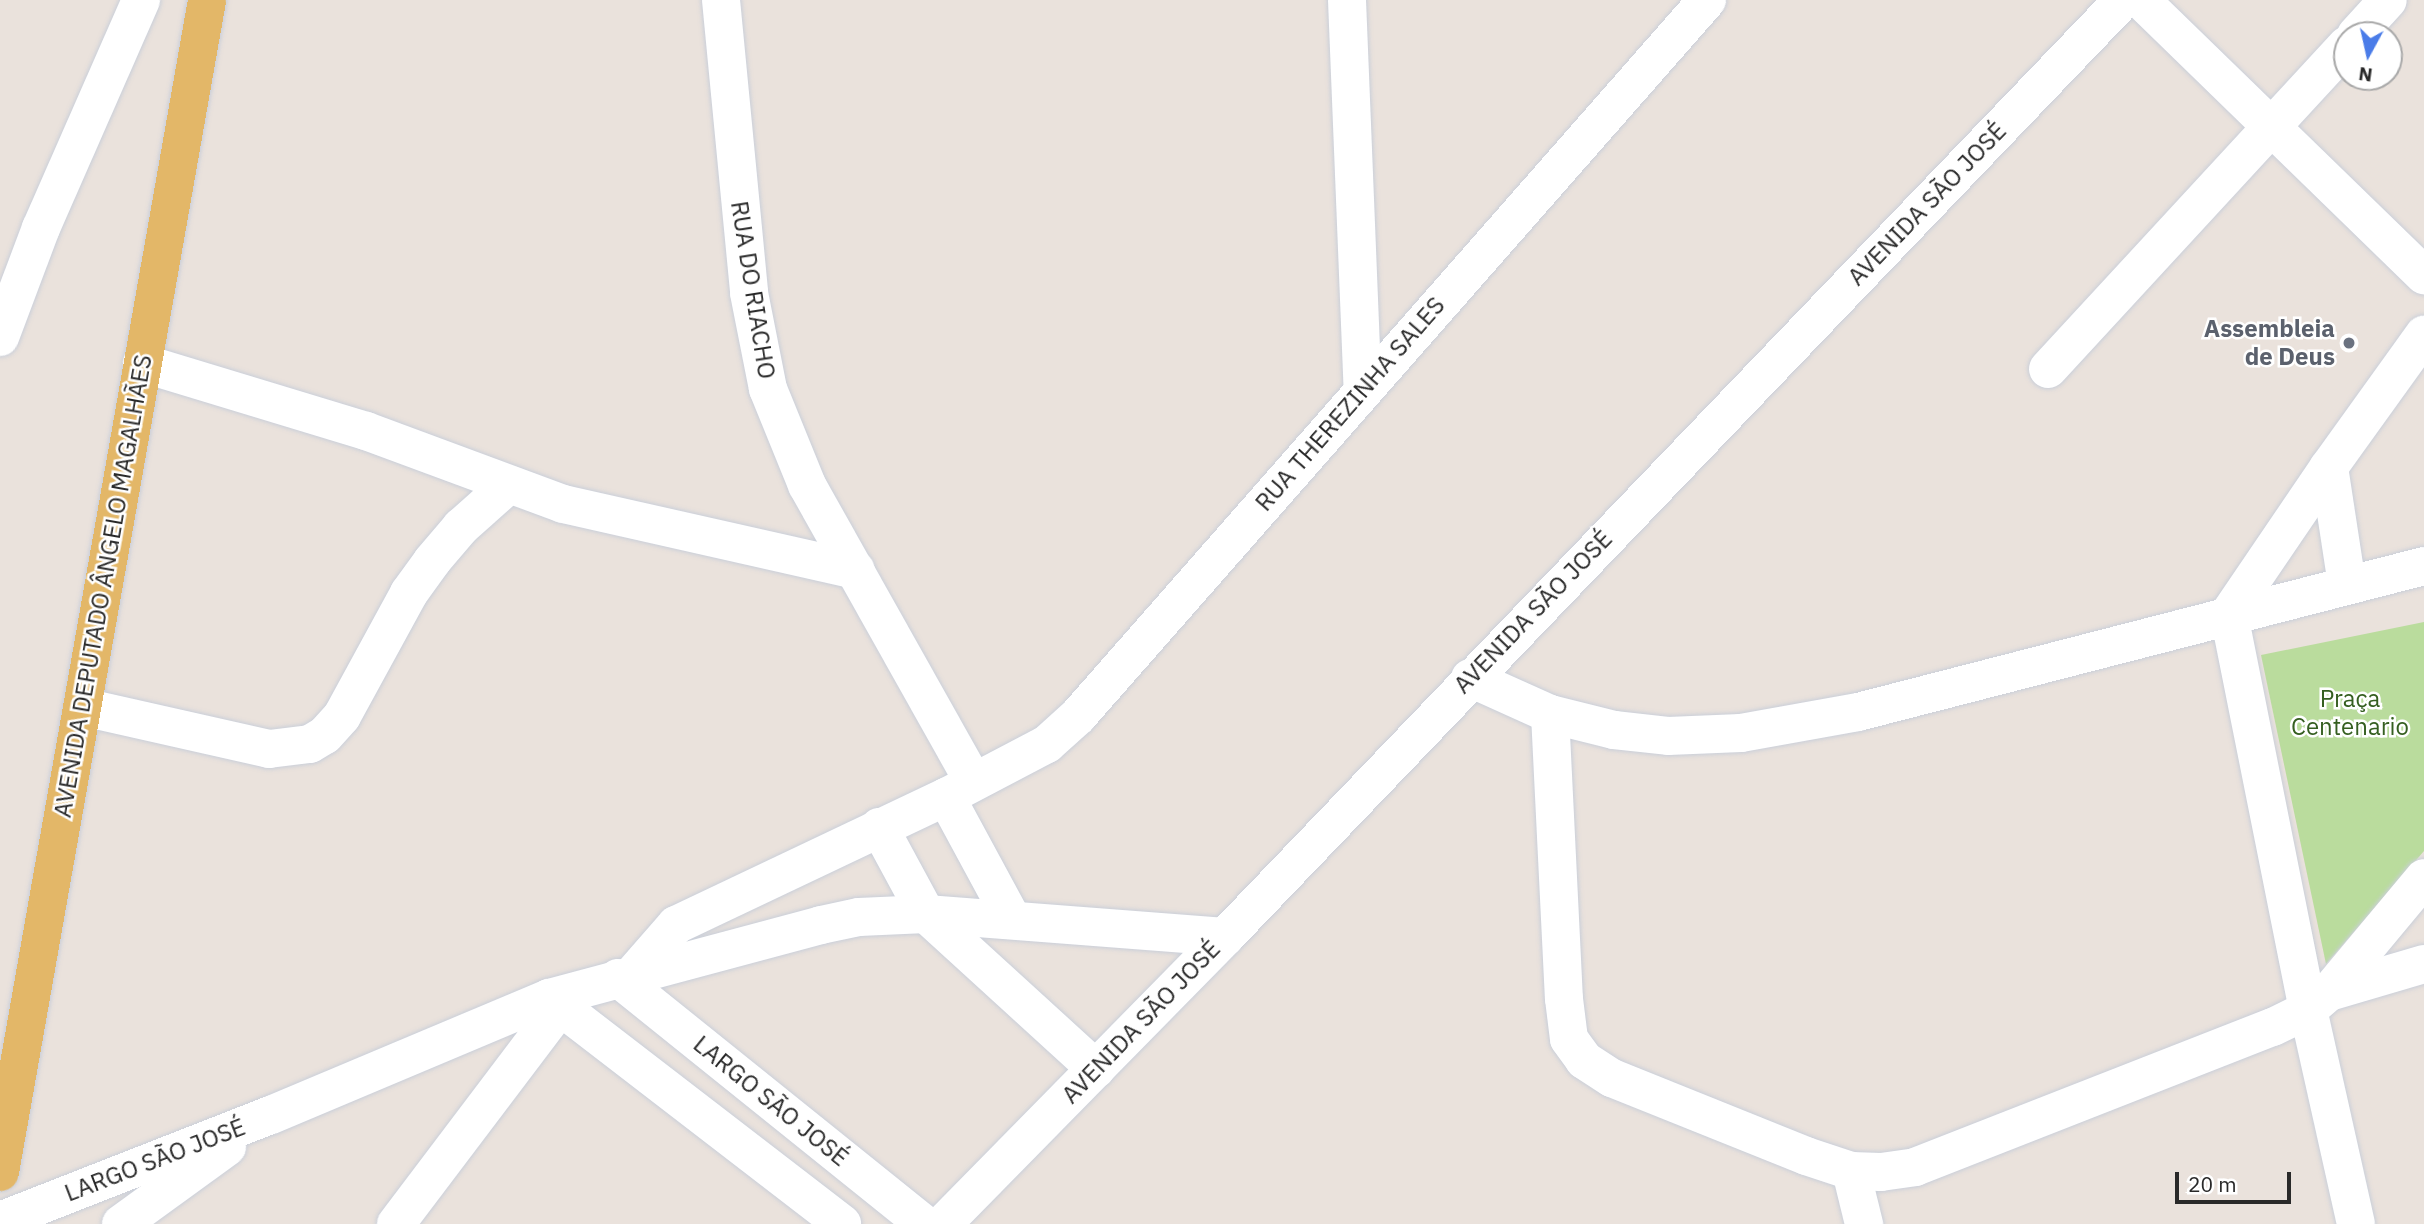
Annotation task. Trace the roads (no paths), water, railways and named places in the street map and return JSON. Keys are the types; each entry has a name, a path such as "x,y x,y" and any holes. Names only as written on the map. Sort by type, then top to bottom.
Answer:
{"main road":[{"name":"AVENIDA DEPUTADO ÂNGELO MAGALHÃES","path":"1,1157 142,363 198,4"}],"street":[{"path":"0,337 41,228 141,0"},
{"name":"RUA DO RIACHO","path":"721,0 748,279 768,389 807,485 856,570 959,789"},
{"path":"1348,0 1363,390"},
{"name":"RUA THEREZINHA SALES","path":"959,789 1047,744 1078,716 1707,0"},
{"name":"AVENIDA SÃO JOSÉ","path":"943,1224 1225,937 1470,678 2123,0"},
{"path":"2141,0 2424,275"},
{"path":"2369,21 2388,0"},
{"path":"2048,369 2333,60"},
{"path":"2356,1224 2319,1001 2229,614 2329,467 2424,335"},
{"path":"142,363 366,431 507,486 564,504 856,570"},
{"path":"2329,467 2347,585"},
{"path":"83,707 268,749 310,744 325,736 342,716 408,593 432,561 461,527 507,486"},
{"path":"1470,678 1550,714 1614,730 1668,736 1741,733 1858,712 2229,614 2424,566"},
{"path":"1550,714 1564,999 1569,1040 1584,1060 1612,1078 1806,1156 1851,1171 1881,1172 1915,1167 2273,1027 2319,1001 2424,964"},
{"path":"626,975 676,925 959,789 1012,919"},
{"path":"879,827 926,914 1096,1069"},
{"path":"2319,1001 2424,878"},
{"name":"LARGO SÃO JOSÉ","path":"0,1222 626,975 821,925 859,917 926,914 1225,937"},
{"name":"LARGO SÃO JOSÉ","path":"626,975 924,1224"},
{"path":"396,1224 554,1002 842,1224"},
{"name":"LARGO SÃO JOSÉ","path":"121,1224 271,1115"},
{"path":"1851,1171 1864,1224"}],"place":[{"name":"Assembleia de Deus","path":"2349,343"}],"park label":[{"name":"Praça Centenario","path":"2350,713"}]}
